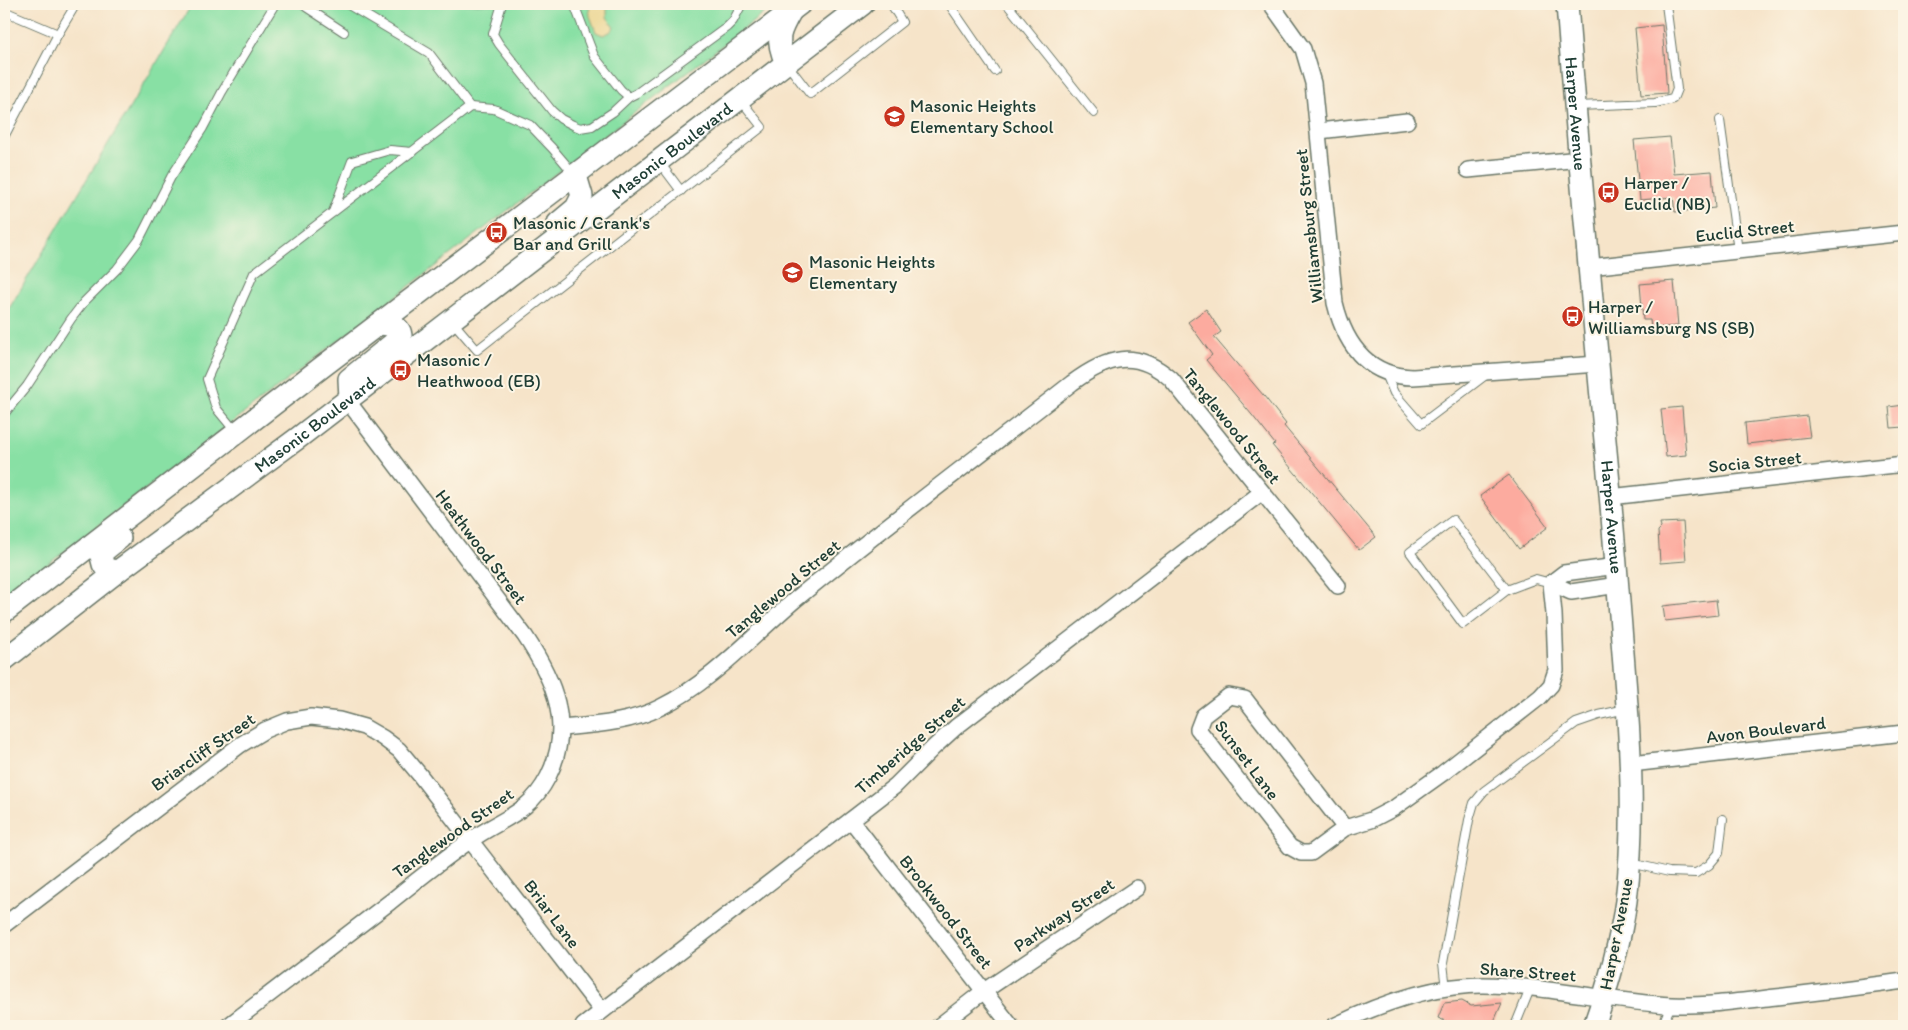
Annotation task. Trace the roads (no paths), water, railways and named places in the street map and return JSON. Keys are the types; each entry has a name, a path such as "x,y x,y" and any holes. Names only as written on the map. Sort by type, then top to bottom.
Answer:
{"main road":[{"name":"Masonic Boulevard","path":"4,660 118,571 349,399 863,4"},
{"name":"Harper Avenue","path":"1567,4 1617,575 1631,764 1629,862 1626,903 1604,998 1594,1026"},
{"path":"786,63 779,48 780,32 796,6"},
{"path":"4,612 796,6"},
{"path":"475,302 517,256 576,208 582,196 576,176"},
{"path":"349,399 348,379 401,337 401,332 398,328 380,324"},
{"path":"118,571 106,569 101,556 105,550 136,525 166,488"}],"street":[{"name":"Williamsburg Street","path":"1271,4 1303,49 1313,83 1335,303 1338,317 1353,345 1364,358 1376,369 1398,377 1598,364"},
{"path":"1319,131 1407,121"},
{"path":"1468,170 1580,159"},
{"name":"Euclid Street","path":"1589,267 1904,233"},
{"name":"Tanglewood Street","path":"228,1026 471,839 519,812 534,798 548,778 562,728 633,718 660,708 681,696 721,667 796,600 1072,383 1100,364 1114,359 1124,359 1148,364 1160,369 1171,379 1338,586"},
{"name":"Heathwood Street","path":"349,399 525,636 540,659 550,678 557,699 562,728"},
{"name":"Socia Street","path":"1610,497 1904,464"},
{"name":"Timberidge Street","path":"583,1026 895,786 956,727 1262,492"},
{"path":"1551,583 1571,592 1617,575"},
{"name":"Sunset Lane","path":"1345,828 1245,699 1229,696 1203,716 1198,729 1290,847 1301,853 1310,853 1345,828 1371,820 1394,808 1451,767 1540,697 1551,685 1556,670 1556,654 1551,583"},
{"name":"Briarcliff Street","path":"4,925 240,745 264,730 287,720 311,718 339,720 364,727 382,738 399,750 471,839"},
{"name":"Avon Boulevard","path":"1631,764 1904,733"},
{"name":"Brookwood Street","path":"851,820 1011,1026"},
{"name":"Briar Lane","path":"471,839 602,1011"},
{"name":"Parkway Street","path":"939,1026 984,992 1138,888"},
{"name":"Share Street","path":"1334,1026 1355,1016 1406,998 1446,989 1482,985 1671,1005 1748,1000 1904,982"}],"lane":[{"path":"4,137 58,34 76,4"},
{"path":"4,414 27,386 84,302 117,268 139,240 171,177 203,128 214,106 275,4"},
{"path":"347,4 429,53 470,107"},
{"path":"502,4 493,34 504,52 533,89 561,118 580,128 592,126 613,112 629,97 727,26 733,21 742,4"},
{"path":"574,4 594,56 621,90 629,97"},
{"path":"786,63 810,94 902,22 891,4"},
{"path":"949,4 995,71"},
{"path":"1007,4 1094,113"},
{"path":"1575,106 1655,103 1673,99 1677,89 1666,4"},
{"path":"304,5 344,32"},
{"path":"4,11 58,34"},
{"path":"451,320 476,350 762,128 739,99"},
{"path":"237,434 216,408 207,379 254,273 470,107 494,109 530,125 576,176"},
{"path":"1720,120 1738,251"},
{"path":"333,213 352,161 390,150 412,152"},
{"path":"658,161 681,191"},
{"path":"1386,374 1394,393 1421,424 1490,372"},
{"path":"1507,590 1453,520 1410,552 1463,624 1507,590 1536,579 1551,583"},
{"path":"1446,989 1444,963 1469,820 1474,803 1484,791 1576,723 1599,715 1627,709"},
{"path":"1629,862 1669,872 1696,873 1709,865 1719,853 1722,819"},
{"path":"1515,1026 1530,989"},
{"path":"1662,1026 1671,1005"}],"place":[{"name":"Masonic Heights Elementary School","path":"894,116"},
{"name":"Harper / Euclid (NB)","path":"1608,193"},
{"name":"Masonic / Crank's Bar and Grill","path":"497,233"},
{"name":"Masonic Heights Elementary","path":"793,272"},
{"name":"Harper / Williamsburg NS (SB)","path":"1572,317"},
{"name":"Masonic / Heathwood (EB)","path":"401,370"}]}
